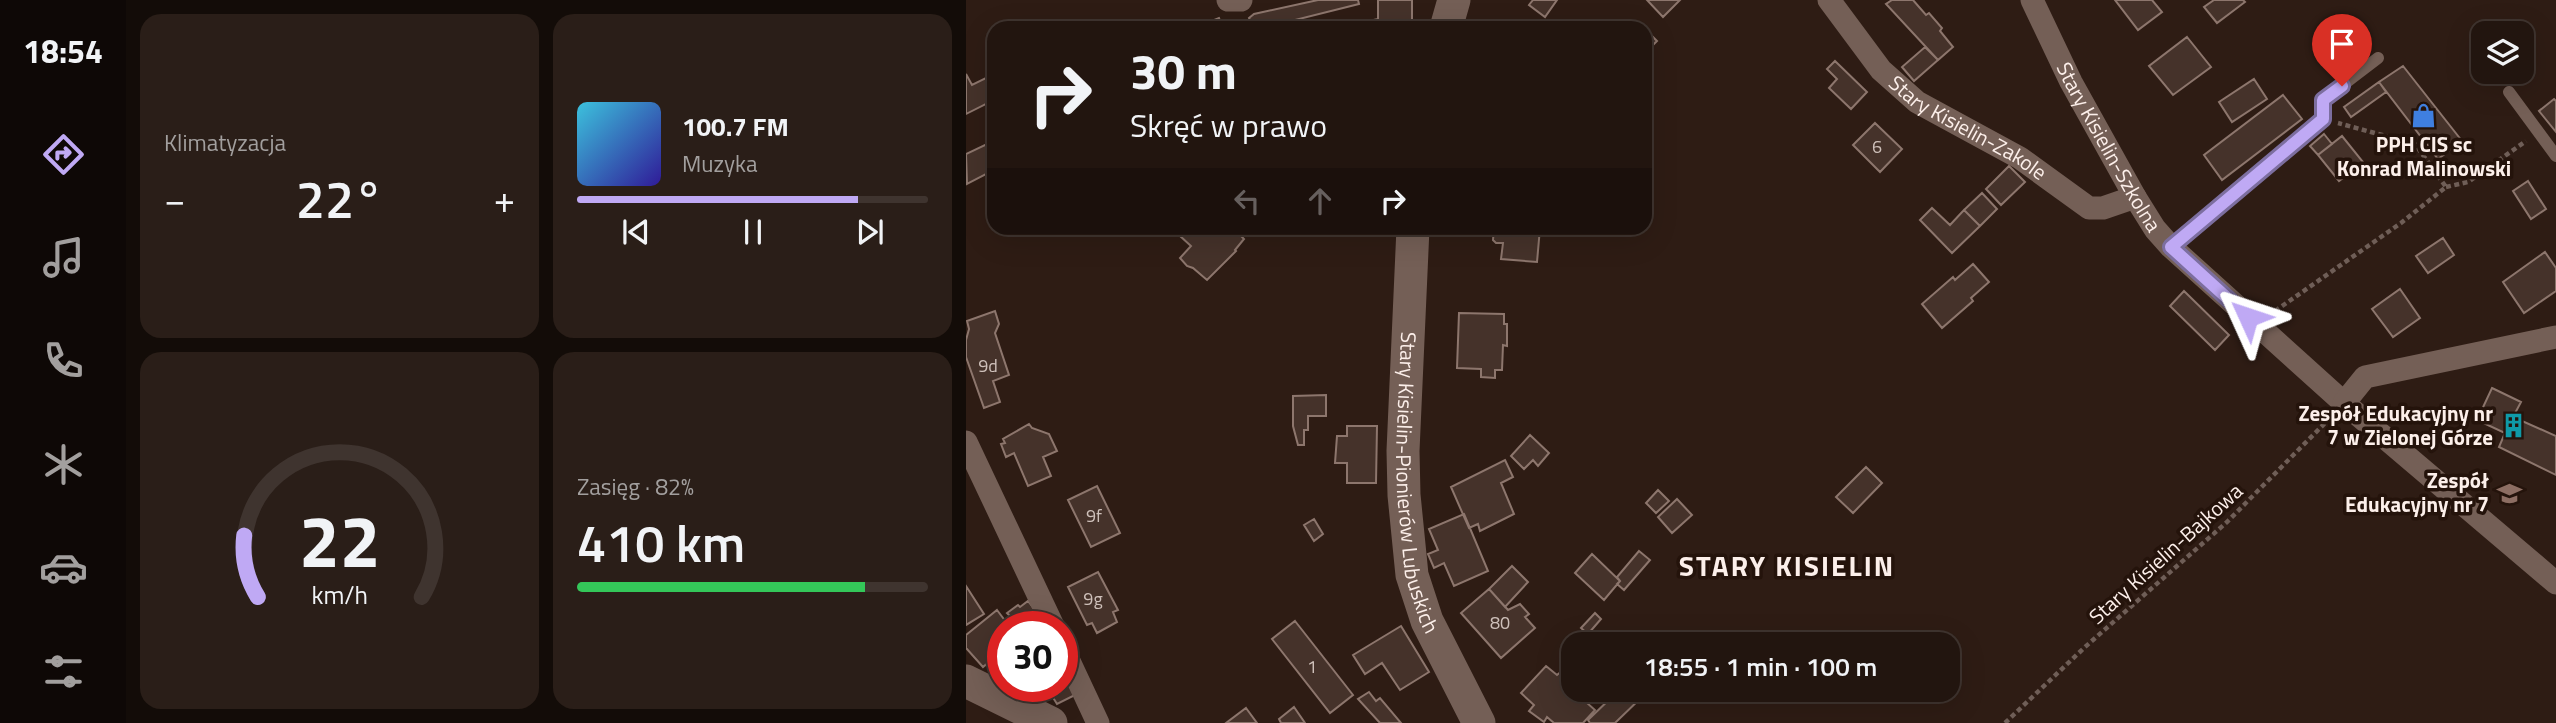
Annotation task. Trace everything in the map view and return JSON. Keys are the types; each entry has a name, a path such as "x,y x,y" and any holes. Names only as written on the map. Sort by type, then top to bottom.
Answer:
{"street":[{"path":"1228,0 1241,0"},
{"path":"1448,21 1454,0"},
{"name":"Stary Kisielin-Zakole","path":"1829,0 1881,70 1917,102 2020,158 2090,208 2103,208 2135,197"},
{"name":"Stary Kisielin-Szkolna","path":"2032,0 2071,82 2135,197 2155,229 2171,247 2344,403 2556,583"},
{"name":"Stary Kisielin-Pionierów Lubuskich","path":"1413,235 1403,452 1404,495 1412,575 1427,621 1479,723"},
{"path":"2344,403 2365,377 2556,337"},
{"path":"966,442 1046,611"},
{"path":"1078,680 1098,723"},
{"path":"966,681 1051,723"}],"lane":[{"path":"2171,247 2323,119 2323,100 2378,58"},
{"path":"2509,92 2556,156"}],"path":[{"path":"2323,119 2415,144 2446,187"},
{"path":"2268,311 2274,312 2401,223 2446,187 2468,182 2538,132"},
{"name":"Stary Kisielin-Bajkowa","path":"2005,723 2085,647 2260,491 2344,403"}],"building":[{"path":"1318,0 1358,0 1359,4 1291,21 1250,21 1249,18 1254,14"},
{"path":"1378,0 1412,0 1412,21 1373,21 1378,19"},
{"path":"1533,0 1557,0 1545,17 1529,5"},
{"path":"1647,0 1680,0 1663,17"},
{"path":"1892,0 1913,0 1942,28 1940,31 1953,47 1938,60 1886,4"},
{"path":"2115,0 2152,0 2162,12 2138,30"},
{"path":"2214,0 2245,2 2217,23 2204,7"},
{"path":"2187,37 2211,67 2173,95 2149,66"},
{"path":"1925,47 1938,60 1914,81 1902,67"},
{"path":"1835,61 1867,92 1851,109 1829,88 1837,79 1827,69"},
{"name":"PPH CIS sc Konrad Malinowski","path":"2403,66 2462,141 2438,159 2379,82"},
{"path":"966,74 972,85 987,78 987,104 966,114"},
{"path":"2254,79 2267,99 2232,122 2219,102"},
{"path":"2379,82 2386,92 2351,117 2344,107"},
{"path":"2283,95 2302,119 2222,180 2204,155"},
{"path":"2554,99 2556,101 2556,132 2539,111"},
{"path":"1875,123 1902,149 1880,172 1853,145"},
{"path":"2324,134 2332,144 2318,155 2310,146"},
{"path":"2342,136 2363,162 2339,181 2318,155"},
{"path":"987,144 987,174 967,184 966,154"},
{"path":"2009,166 2025,182 2001,205 1986,189"},
{"path":"2528,181 2546,209 2531,219 2513,191"},
{"path":"1982,193 1997,209 1980,226 1964,210"},
{"path":"1932,208 1950,225 1964,210 1980,226 1952,253 1920,220"},
{"path":"1179,235 1244,235 1236,251 1207,280 1180,258 1191,246"},
{"path":"1493,235 1539,235 1537,262 1501,259 1503,243 1493,240"},
{"path":"2443,238 2454,255 2428,273 2416,256"},
{"path":"2545,252 2556,268 2556,291 2524,313 2503,282"},
{"path":"1973,264 1989,282 1971,298 1973,301 1942,328 1922,304 1953,277 1955,280"},
{"path":"2400,289 2420,318 2393,337 2372,309"},
{"path":"2184,291 2229,335 2215,350 2170,306"},
{"path":"995,311 999,324 995,333 1009,375 993,381 1000,402 984,408 966,357 969,329 967,321"},
{"path":"1459,313 1504,314 1507,346 1503,345 1502,370 1495,370 1495,378 1481,377 1481,369 1457,368"},
{"name":"Zespół Edukacyjny nr 7 w Zielonej Górze","path":"2492,388 2521,402 2513,417 2556,436 2556,475 2499,447 2505,433 2477,420"},
{"path":"1326,395 1326,416 1308,416 1304,445 1298,445 1293,426 1293,396"},
{"path":"1029,424 1032,428 1049,434 1057,451 1043,457 1051,476 1028,486 1014,453 1006,457 1001,444 1005,443 1003,439"},
{"path":"1347,426 1377,426 1376,483 1347,483 1347,463 1335,463 1337,436 1347,436"},
{"path":"1530,435 1549,453 1538,466 1533,460 1524,469 1511,456"},
{"path":"1505,460 1513,477 1501,483 1514,514 1480,531 1478,524 1469,528 1451,487"},
{"path":"1866,467 1882,483 1853,513 1836,497"},
{"path":"1097,486 1120,533 1091,547 1068,500"},
{"path":"1658,490 1669,501 1656,513 1646,503"},
{"path":"1677,499 1692,515 1672,533 1658,517"},
{"path":"1464,514 1488,571 1454,586 1444,563 1434,568 1428,554 1438,550 1429,529"},
{"path":"1314,519 1323,534 1314,541 1304,525"},
{"path":"1639,551 1650,560 1624,590 1617,584 1620,581 1617,577"},
{"path":"1592,554 1620,581 1604,600 1575,573"},
{"path":"1512,566 1528,582 1505,607 1489,589"},
{"path":"1098,572 1118,610 1113,612 1117,622 1097,633 1092,623 1087,625 1068,587"},
{"path":"966,586 984,614 966,625"},
{"path":"1489,589 1508,610 1520,604 1529,614 1525,617 1535,628 1501,658 1461,613"},
{"path":"1028,601 1036,611 1010,611 1018,605 1020,607"},
{"path":"1595,613 1601,619 1590,632 1581,628"},
{"path":"987,618 987,664 983,667 966,648 966,635"},
{"path":"1295,621 1353,695 1330,713 1272,639"},
{"path":"1401,626 1429,672 1400,690 1382,663 1365,674 1353,655"},
{"path":"1546,666 1557,675 1561,672 1561,702 1586,702 1595,710 1583,723 1554,723 1547,717 1544,722 1529,711 1534,705 1521,693"},
{"path":"1369,692 1376,701 1380,698 1401,723 1380,723 1358,699"},
{"path":"1607,702 1637,702 1615,723 1590,723 1588,720"},
{"path":"1294,707 1305,723 1281,723 1279,719"},
{"path":"1246,708 1257,723 1226,723"}],"place":[{"name":"PPH CIS sc Konrad Malinowski","path":"2424,116"},
{"name":"Zespół Edukacyjny nr 7 w Zielonej Górze","path":"2513,426"},
{"name":"Zespół Edukacyjny nr 7","path":"2509,493"}],"district":[{"name":"STARY KISIELIN","path":"1787,566"}],"route":[{"path":"2248,317 2171,247 2323,119 2323,100 2342,86"}]}
